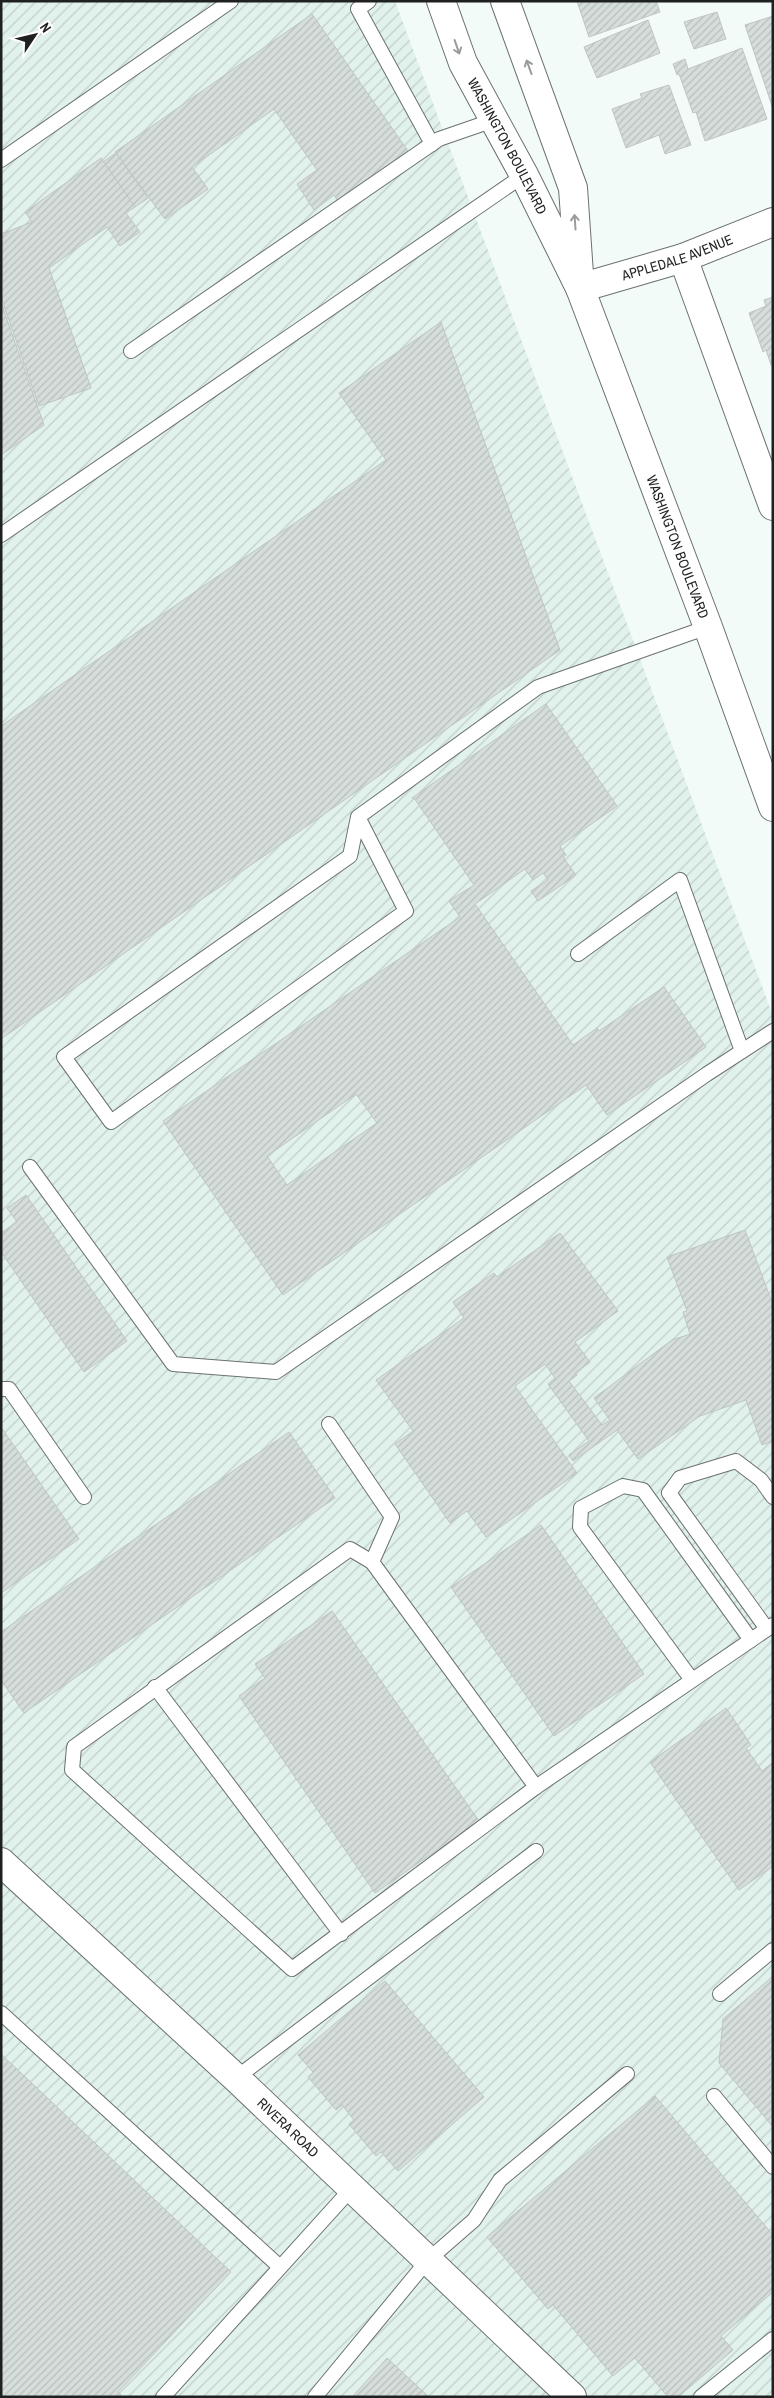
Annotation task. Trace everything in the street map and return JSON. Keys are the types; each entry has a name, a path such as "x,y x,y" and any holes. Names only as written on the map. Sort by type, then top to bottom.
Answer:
{"street":[{"name":"WASHINGTON BOULEVARD","path":"441,1 463,63 524,175 580,288 708,627 773,807"},
{"name":"WASHINGTON BOULEVARD","path":"505,1 572,188 580,288"},
{"name":"APPLEDALE AVENUE","path":"580,288 683,258 773,222"},
{"path":"683,258 773,506"},
{"name":"RIVERA ROAD","path":"1,1862 236,2078 572,2397"}],"lane":[{"path":"1,160 231,1"},
{"path":"370,1 358,9 432,144"},
{"path":"131,351 439,139 494,120"},
{"path":"1,535 524,175"},
{"path":"358,818 406,911 111,1122 64,1057 350,856 358,818 538,687 708,627"},
{"path":"578,954 680,880 742,1051"},
{"path":"30,1167 173,1364 276,1372 742,1051 773,1032"},
{"path":"1,1389 10,1389 84,1497"},
{"path":"329,1424 392,1517 372,1562"},
{"path":"536,1787 372,1562 350,1549 74,1747 72,1770 292,1969 536,1787 770,1627 669,1493 680,1478 736,1461 761,1480 773,1497"},
{"path":"692,1680 580,1528 582,1508 623,1486 643,1490 751,1640"},
{"path":"156,1687 340,1934"},
{"path":"236,2078 536,1851"},
{"path":"720,1994 773,1950"},
{"path":"1,2013 280,2267"},
{"path":"315,2397 428,2260 474,2220 500,2180 627,2074"},
{"path":"714,2096 773,2167"},
{"path":"163,2397 352,2188"},
{"path":"701,2397 773,2339"}],"shaded area":[{"path":"1,1 395,1 773,1016 773,2397 1,2397"}],"building":[{"path":"577,1 656,1 660,12 589,37"},
{"path":"717,12 726,39 694,49 684,22"},
{"path":"312,14 408,151 338,201 334,195 314,210 297,184 317,170 274,109 192,167 208,189 165,219 115,152"},
{"path":"773,16 773,109 745,25"},
{"path":"648,20 660,53 597,78 584,47"},
{"path":"742,48 767,119 705,141 696,112 693,113 679,74 677,75 673,64 685,59 688,69"},
{"path":"669,85 691,145 665,154 659,135 626,148 612,109 642,98 640,94"},
{"path":"116,153 148,198 135,207 103,162"},
{"path":"101,158 135,207 126,213 140,232 120,246 107,227 49,268 91,388 39,406 1,297 1,234 32,222 25,212"},
{"path":"773,297 773,364 771,365 766,350 763,352 749,313 766,306 764,300"},
{"path":"1,302 12,334 1,342"},
{"path":"441,322 560,650 1,1039 1,726 386,460 339,393"},
{"path":"12,334 44,425 1,455 1,342"},
{"path":"546,704 617,806 560,846 566,855 563,857 576,875 538,901 531,891 548,880 543,873 533,880 525,869 475,904 573,1045 597,1028 599,1031 664,987 706,1047 607,1115 586,1085 283,1295 163,1121 460,917 449,901 474,885 414,798 412,798","holes":["356,1094 377,1123 287,1185 267,1156"]},
{"path":"26,1195 127,1341 84,1372 1,1252 1,1233 17,1222 7,1208"},
{"path":"745,1230 773,1305 773,1441 762,1445 746,1400 700,1416 638,1459 617,1430 573,1461 569,1455 589,1441 548,1384 555,1378 545,1364 515,1386 577,1473 486,1537 467,1511 450,1523 395,1444 413,1431 376,1380 464,1318 453,1302 494,1273 497,1277 560,1233 618,1311 575,1342 590,1362 575,1373 577,1375 569,1381 602,1425 610,1420 594,1398 672,1340 690,1334 683,1312 687,1311 667,1257"},
{"path":"1,1427 79,1539 1,1593"},
{"path":"289,1432 335,1498 24,1713 1,1680 1,1632"},
{"path":"541,1525 644,1674 554,1736 451,1587"},
{"path":"332,1611 479,1821 375,1893 239,1696 265,1678 255,1664"},
{"path":"726,1708 751,1745 746,1748 762,1771 772,1763 773,1765 773,1866 739,1890 650,1762"},
{"path":"773,1976 773,2127 719,2063 723,2019"},
{"path":"385,1981 484,2097 398,2171 381,2152 376,2156 349,2124 354,2120 342,2105 336,2110 308,2077 313,2072 298,2055"},
{"path":"1,2054 231,2272 118,2392 121,2395 119,2397 1,2397"},
{"path":"655,2096 773,2235 773,2292 721,2336 733,2350 678,2397 668,2397 635,2358 613,2376 553,2305 548,2309 487,2237"},
{"path":"387,2358 429,2397 352,2397"}]}
